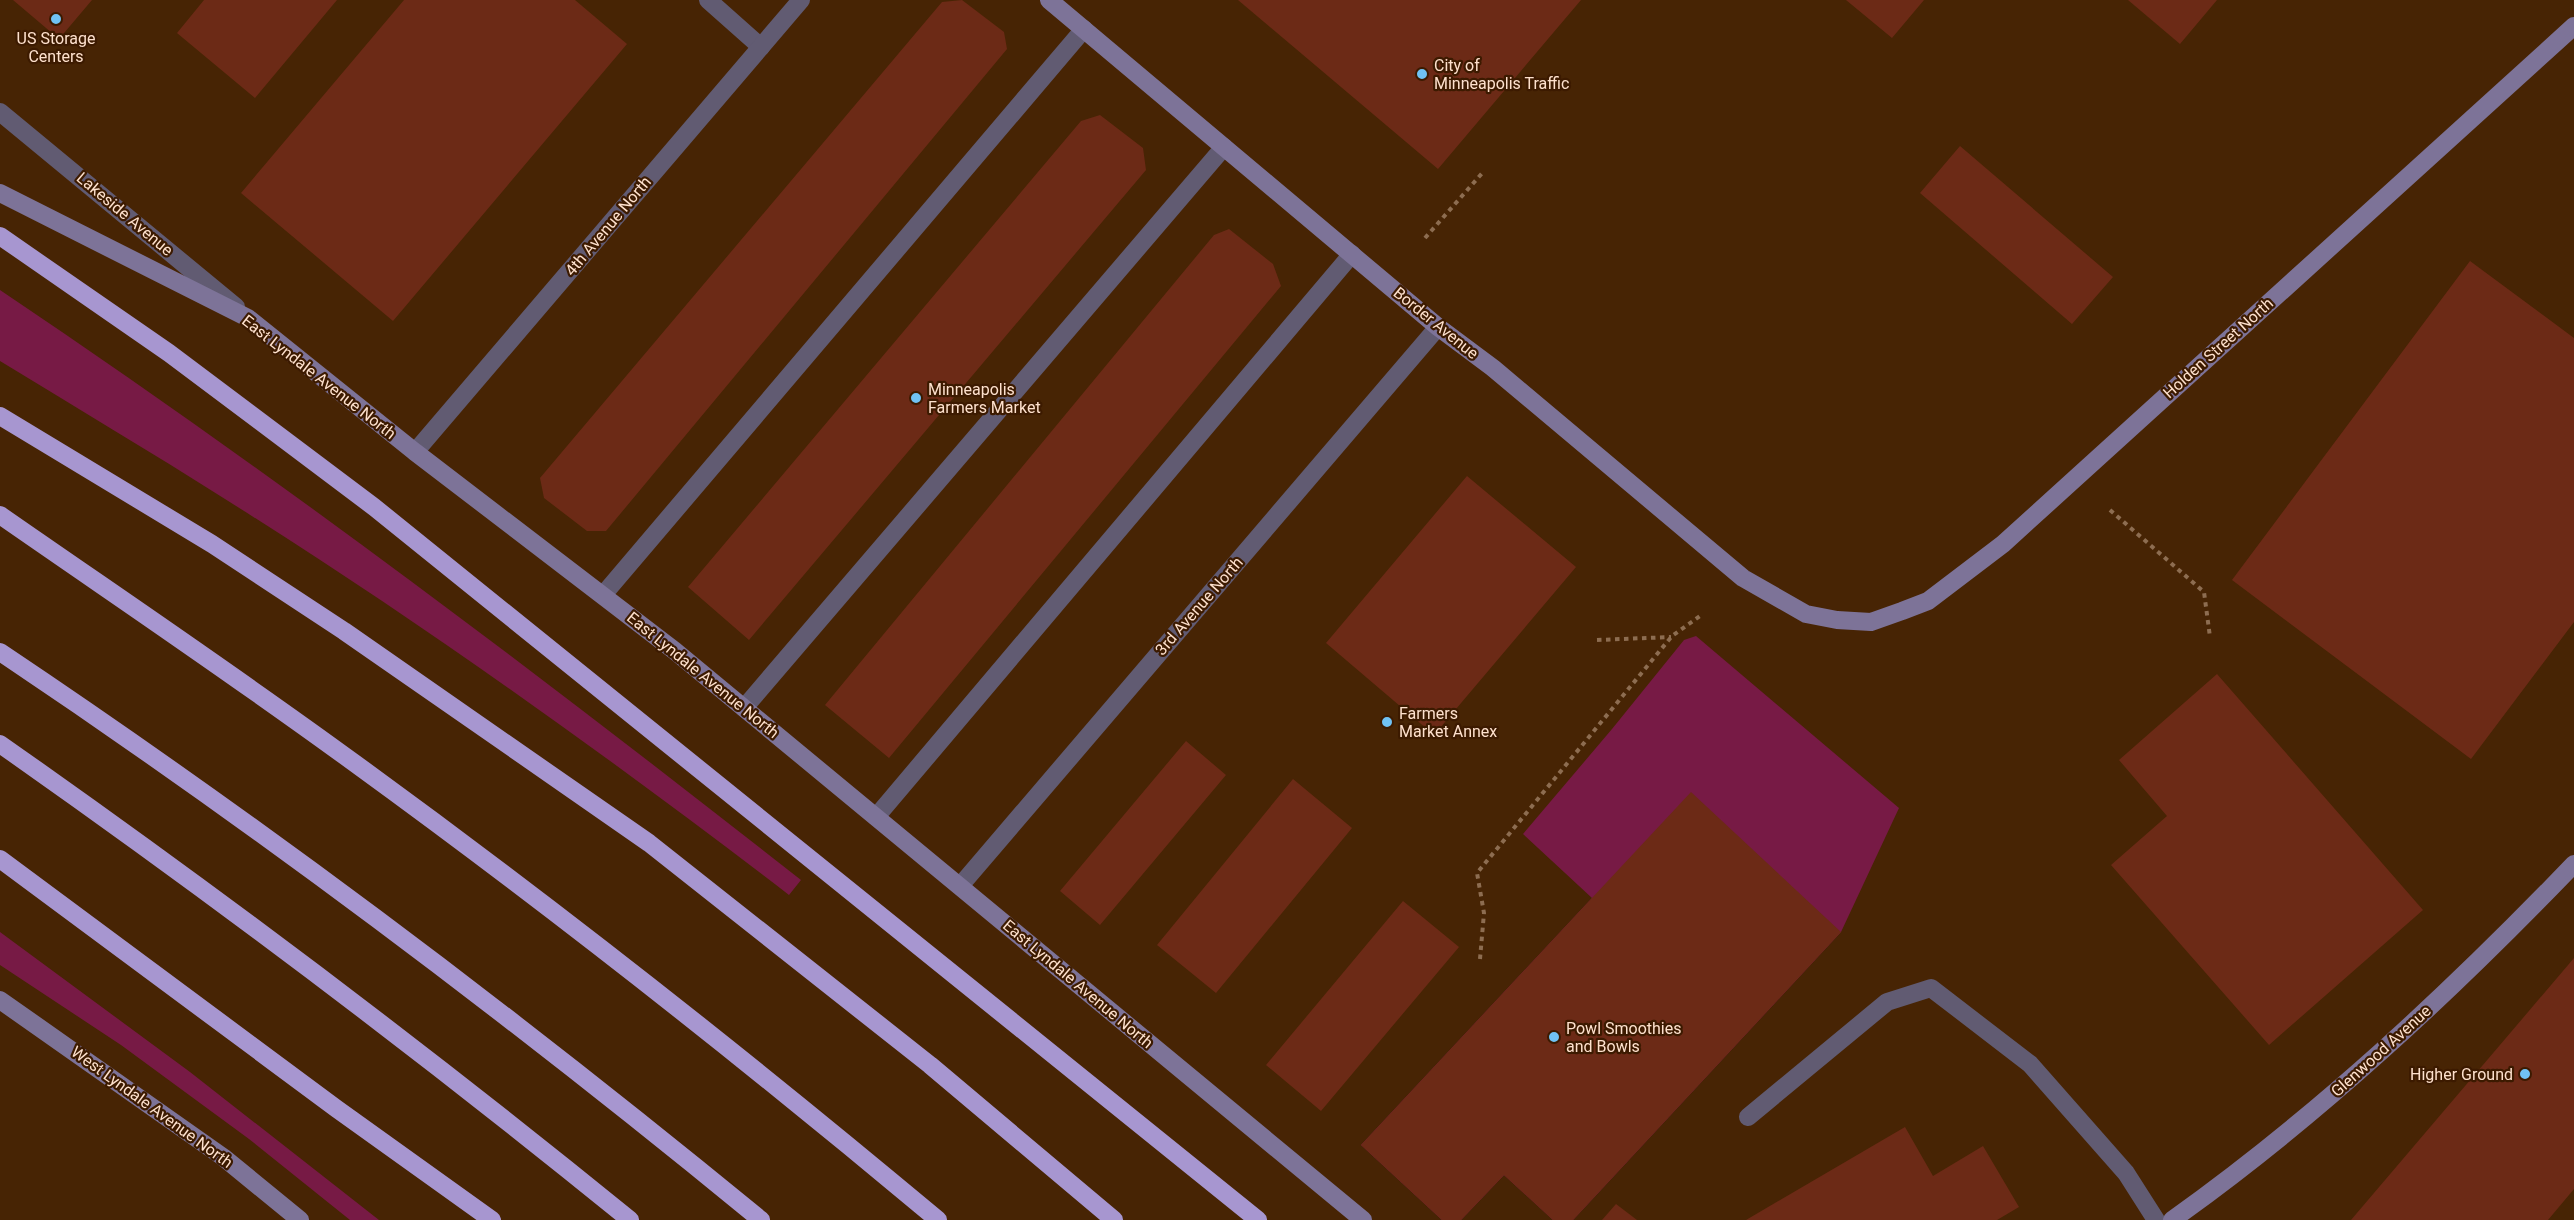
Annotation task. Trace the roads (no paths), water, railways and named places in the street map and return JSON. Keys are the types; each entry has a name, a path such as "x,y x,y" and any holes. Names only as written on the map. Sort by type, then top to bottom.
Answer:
{"highway":[{"path":"0,236 90,296 304,452 1258,1220"},
{"path":"0,416 212,544 373,651 561,784 649,843 930,1065 1114,1220"},
{"path":"0,515 285,712 499,870 699,1024 938,1220"},
{"path":"0,652 207,796 430,957 761,1220"},
{"path":"0,744 219,901 413,1049 630,1220"},
{"path":"0,859 337,1109 492,1220"}],"street":[{"path":"708,0 761,47"},
{"name":"4th Avenue North","path":"415,452 801,0"},
{"name":"Border Avenue","path":"1049,0 1438,327 1493,368 1743,578 1806,614 1837,620"},
{"name":"Holden Street North","path":"1837,620 1871,622 1928,601 2003,544 2574,26"},
{"path":"603,595 1084,29"},
{"name":"Lakeside Avenue","path":"0,112 248,318"},
{"path":"744,708 1224,147"},
{"name":"East Lyndale Avenue North","path":"0,193 248,318 415,452 603,595 744,708 1363,1220"},
{"path":"876,817 1352,254"},
{"name":"3rd Avenue North","path":"960,886 1438,327"},
{"name":"Glenwood Avenue","path":"2172,1220 2237,1172 2356,1074 2490,950 2574,864"},
{"path":"1748,1117 1887,1002 1931,988 2030,1064 2126,1173 2156,1220"},
{"name":"West Lyndale Avenue North","path":"0,1000 223,1157 300,1220"}],"place":[{"name":"US Storage Centers","path":"56,19"},
{"name":"City of Minneapolis Traffic","path":"1422,74"},
{"name":"Minneapolis Farmers Market","path":"916,398"},
{"name":"Farmers Market Annex","path":"1387,722"},
{"name":"Powl Smoothies and Bowls","path":"1554,1037"},
{"name":"Higher Ground","path":"2525,1074"}]}
